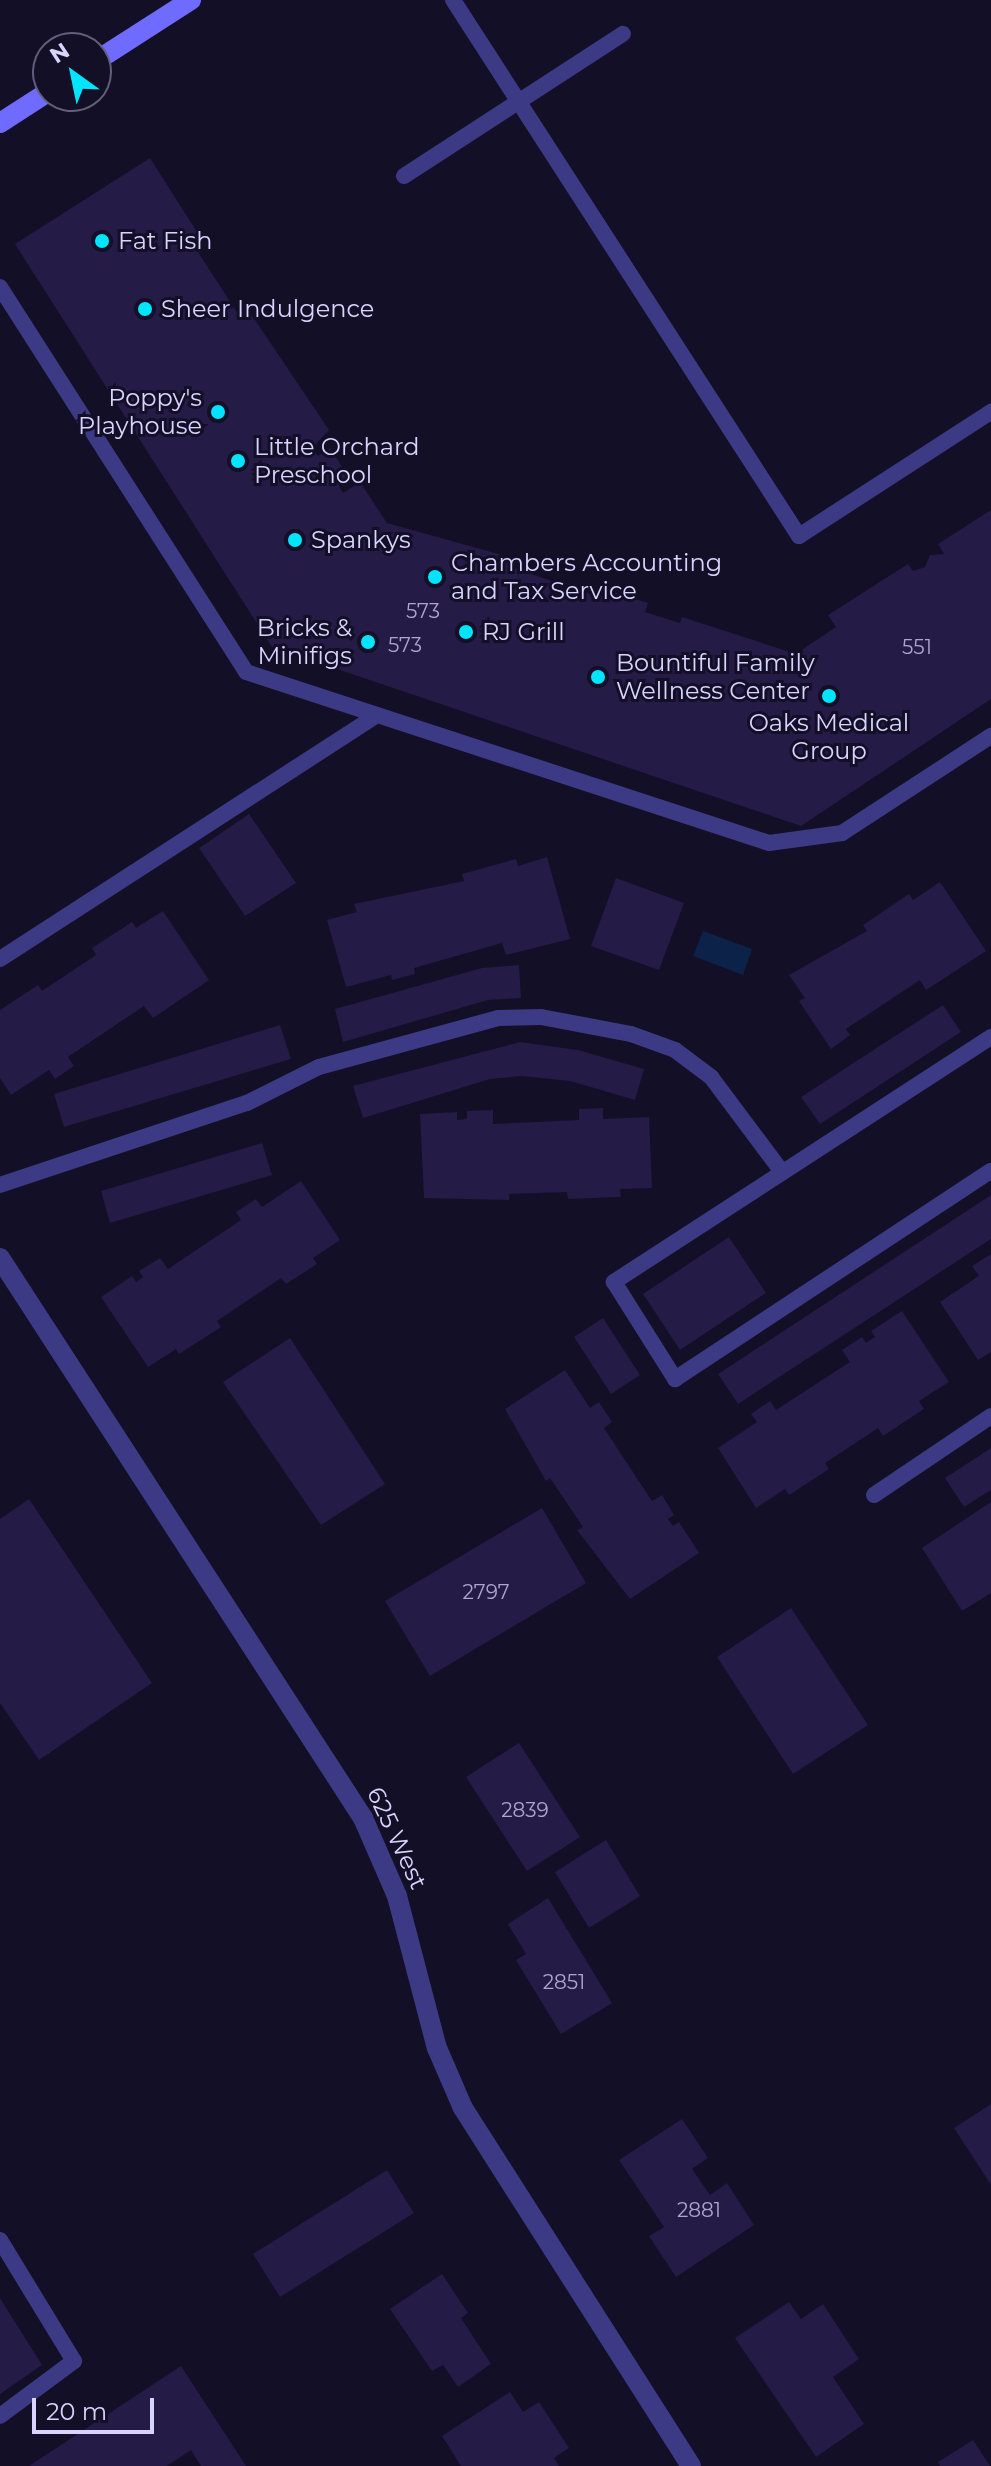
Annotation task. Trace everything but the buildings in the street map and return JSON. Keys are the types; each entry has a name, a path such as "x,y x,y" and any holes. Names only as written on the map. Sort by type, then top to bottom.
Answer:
{"main road":[{"path":"112,51 191,0"},
{"path":"3,114 32,100"}],"street":[{"name":"625 West","path":"0,1258 363,1818 393,1884 437,2048 463,2108 691,2466"}],"lane":[{"path":"453,0 799,536 991,412"},
{"path":"404,176 623,34"},
{"path":"0,287 246,672 769,843 842,833 991,736"},
{"path":"0,959 377,715"},
{"path":"0,1185 247,1103 319,1067 498,1018 541,1017 631,1034 675,1050 711,1077 782,1172"},
{"path":"991,1037 614,1282 675,1379 991,1171"},
{"path":"874,1495 991,1416"},
{"path":"0,2240 74,2361 0,2416"}],"water":[{"path":"703,931 752,949 743,975 693,956"}],"place":[{"name":"Fat Fish","path":"102,241"},
{"name":"Sheer Indulgence","path":"145,309"},
{"name":"Poppy's Playhouse","path":"218,412"},
{"name":"Little Orchard Preschool","path":"238,461"},
{"name":"Spankys","path":"295,540"},
{"name":"Chambers Accounting and Tax Service","path":"435,577"},
{"name":"RJ Grill","path":"466,632"},
{"name":"Bricks & Minifigs","path":"368,642"},
{"name":"Bountiful Family Wellness Center","path":"598,677"},
{"name":"Oaks Medical Group","path":"829,696"}]}
